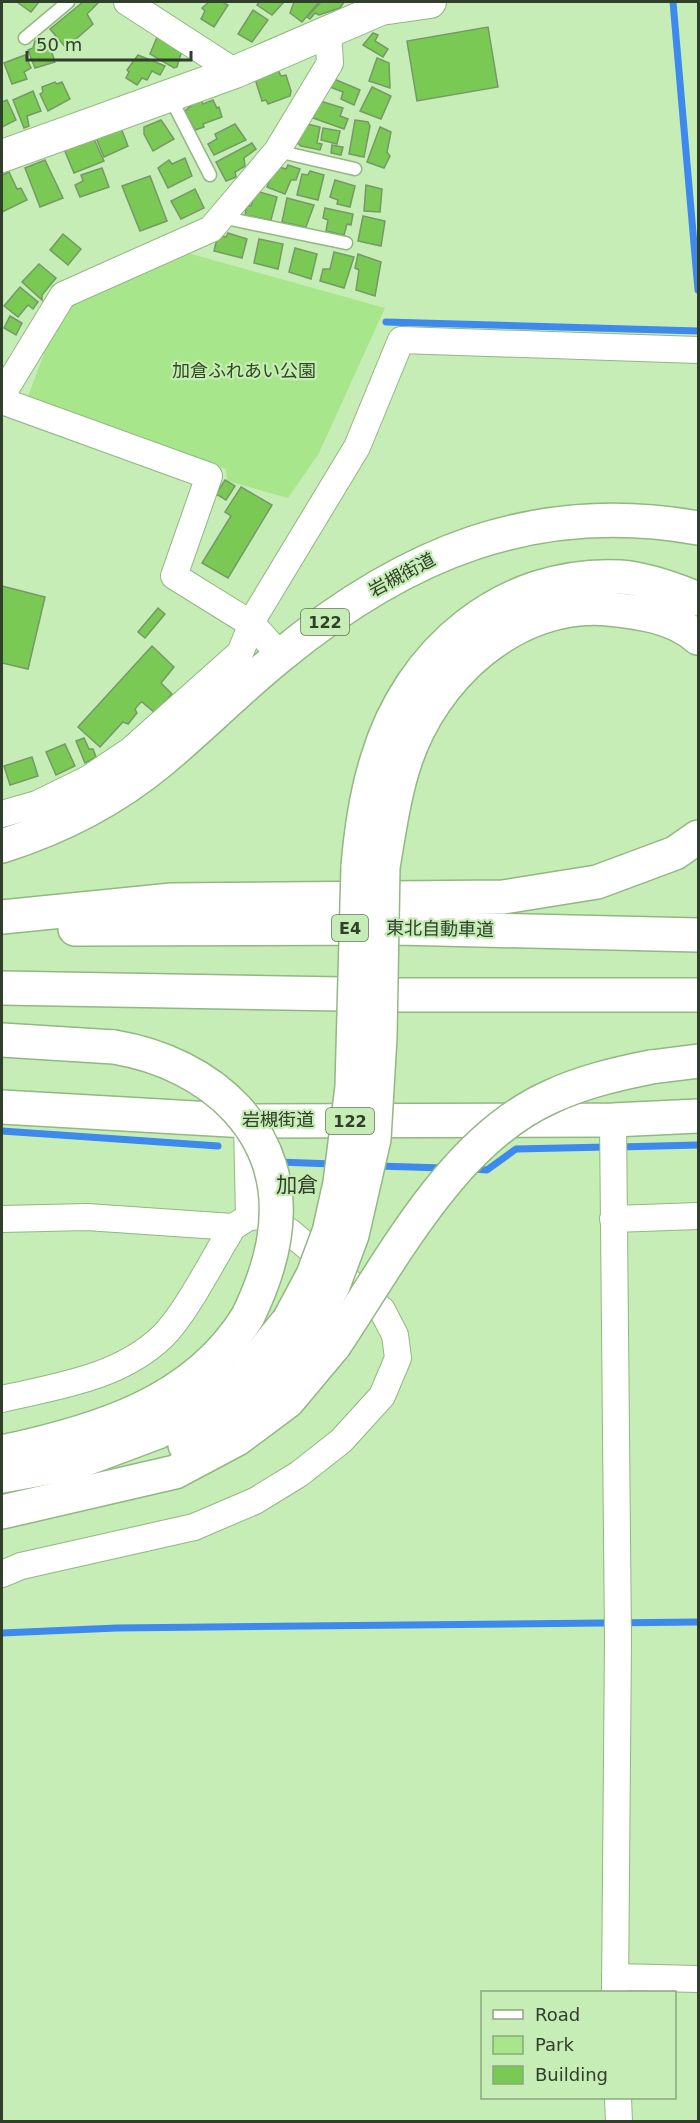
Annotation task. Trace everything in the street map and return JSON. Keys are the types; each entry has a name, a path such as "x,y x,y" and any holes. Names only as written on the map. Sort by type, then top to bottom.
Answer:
{"highway":[{"name":"岩槻街道","path":"2,846 93,808 124,788 160,762 280,656 381,584 472,542 522,529 620,519 665,522 699,528"},
{"path":"2,1512 175,1472 237,1439 288,1401 310,1333 313,1275 329,1232 340,1183 352,1088 371,867 362,818 377,758 401,703 421,672 461,629 512,596 582,578 621,577 673,589 699,599"},
{"path":"371,867 392,812 404,763 426,716 460,669 500,636 543,615 586,607 659,617 699,638"},
{"path":"2,917 172,900 503,897 597,882 675,853 699,837"},
{"name":"東北自動車道","path":"2,929 397,928 699,935"},
{"path":"2,988 400,995 699,995"},
{"path":"2,1040 114,1047 181,1066 220,1091 238,1109 263,1150 275,1194 275,1235 262,1286 248,1316 214,1360 148,1407 69,1438 2,1452"},
{"path":"2,1476 75,1463 158,1432 206,1403 245,1374 310,1333 425,1210 477,1148 503,1126 548,1097 598,1078 651,1067 699,1061"},
{"name":"岩槻街道","path":"2,1107 613,1139 699,1116"}],"street":[{"path":"127,2 236,72"},
{"path":"2,156 236,72 388,5 430,2"},
{"path":"2,395 63,295 211,229 277,151 330,63 328,31"},
{"path":"2,814 37,804 88,779 131,750 240,653 256,614 357,447 401,340 696,349"},
{"path":"2,400 209,476 174,576 253,625 280,656"},
{"path":"2,1399 94,1377 142,1353 164,1335 241,1222 247,1121"},
{"path":"613,1139 617,1622 615,1985 699,1979"},
{"path":"2,1220 87,1217 241,1222 261,1216 290,1232 382,1310 395,1335 398,1358 382,1396 341,1441 299,1474 255,1501 194,1527 21,1566 2,1574"},
{"path":"613,1219 699,1216"},
{"path":"618,2099 619,2121"}],"lane":[{"path":"25,38 68,2"},
{"path":"169,96 210,175"},
{"path":"277,151 355,169"},
{"path":"220,217 346,243"}],"green space":[{"name":"加倉ふれあい公園","path":"184,252 385,308 319,453 288,498 227,481 226,469 26,402 53,329 81,293"}],"building":[{"path":"17,2 39,2 31,12"},
{"path":"83,2 99,2 87,14 93,24 66,48 50,29"},
{"path":"209,2 222,2 228,5 214,27 201,19 205,11 202,8"},
{"path":"259,2 284,2 272,15 257,5"},
{"path":"294,2 319,2 302,22 290,13"},
{"path":"321,2 344,2 340,8 319,15 315,13 310,19 307,17"},
{"path":"253,10 268,20 252,42 238,34"},
{"path":"488,27 498,87 417,101 407,41"},
{"path":"160,30 184,43 177,67 174,68 150,54"},
{"path":"373,33 378,35 375,41 388,49 383,57 363,45"},
{"path":"41,39 43,43 48,41 55,62 35,68 28,50 33,48 35,41"},
{"path":"25,55 31,68 24,72 27,79 12,84 4,63"},
{"path":"138,55 165,66 160,75 152,71 147,80 142,78 137,85 126,78 129,72 127,70"},
{"path":"377,58 389,63 390,88 369,81"},
{"path":"277,68 281,76 286,75 291,91 290,96 268,104 266,100 262,101 255,79"},
{"path":"334,79 360,90 354,105 341,99 343,92 330,87"},
{"path":"55,82 57,84 62,82 70,99 48,111 40,94 43,92 42,87"},
{"path":"372,87 391,96 381,119 360,111"},
{"path":"33,91 41,111 27,116 29,126 24,128 13,100"},
{"path":"200,98 203,104 213,100 217,108 219,107 222,117 203,124 204,127 195,130 185,111"},
{"path":"7,100 16,120 2,127 2,102"},
{"path":"320,101 343,108 340,116 348,119 344,129 313,118"},
{"path":"161,120 174,139 153,151 144,134 144,127"},
{"path":"355,120 368,122 370,126 364,157 349,154"},
{"path":"303,123 320,127 317,143 322,144 320,150 297,143"},
{"path":"235,124 246,140 214,155 208,144 217,139 215,134"},
{"path":"380,127 391,132 387,152 390,156 384,168 367,162"},
{"path":"121,128 128,146 104,157 96,138"},
{"path":"323,128 340,131 337,144 321,140"},
{"path":"94,139 104,161 74,173 64,149"},
{"path":"252,143 256,149 244,158 245,166 235,172 236,177 226,181 216,162"},
{"path":"332,145 343,147 341,155 331,153"},
{"path":"185,158 192,176 168,188 158,168 169,160 172,164"},
{"path":"45,160 63,198 40,207 25,168"},
{"path":"288,165 300,169 296,180 291,180 285,194 267,187 276,166 286,169"},
{"path":"102,168 109,187 80,197 75,185 83,181 81,175"},
{"path":"310,171 324,175 318,200 297,195 302,174 308,175"},
{"path":"9,172 17,189 21,188 27,200 2,212 2,175"},
{"path":"150,176 167,221 140,231 122,186"},
{"path":"335,180 355,186 350,207 337,204 338,200 330,197"},
{"path":"366,185 382,189 380,212 364,211"},
{"path":"195,189 204,208 181,219 171,201"},
{"path":"256,191 277,197 271,220 245,215 247,205 251,206"},
{"path":"287,198 314,205 306,227 282,222"},
{"path":"325,208 353,214 351,225 347,224 344,235 326,231 328,220 323,218"},
{"path":"363,216 385,221 381,246 358,241"},
{"path":"228,233 247,239 242,258 214,251 218,235 226,237"},
{"path":"63,234 81,249 68,265 50,250"},
{"path":"259,239 283,244 278,269 254,263"},
{"path":"295,248 317,254 311,279 289,272"},
{"path":"334,252 354,257 344,288 320,281 323,269 330,269"},
{"path":"358,254 381,262 375,296 356,290 359,270 355,268"},
{"path":"39,264 56,278 42,295 42,300 22,282"},
{"path":"20,287 38,302 33,309 28,305 18,317 4,306"},
{"path":"10,316 22,323 16,335 4,328"},
{"path":"225,480 235,486 226,500 216,494"},
{"path":"241,487 272,505 228,578 202,563 231,516 225,512"},
{"path":"2,586 45,597 28,669 2,663"},
{"path":"158,608 165,614 145,638 138,632"},
{"path":"152,646 174,667 161,683 172,694 155,713 142,702 140,703 135,709 137,713 128,724 123,722 100,747 78,727"},
{"path":"84,738 96,757 85,763 76,741"},
{"path":"65,744 75,766 56,775 46,752"},
{"path":"32,757 38,776 10,785 4,766"}],"waterway":[{"path":"673,2 698,290"},
{"path":"386,322 698,331"},
{"path":"2,1131 218,1146"},
{"path":"619,1147 698,1145"},
{"path":"473,1169 487,1170 516,1149 608,1147"},
{"path":"278,1162 333,1164"},
{"path":"377,1166 444,1168"},
{"path":"2,1633 117,1628 698,1622"}],"district":[{"name":"加倉","path":"297,1185"}]}
